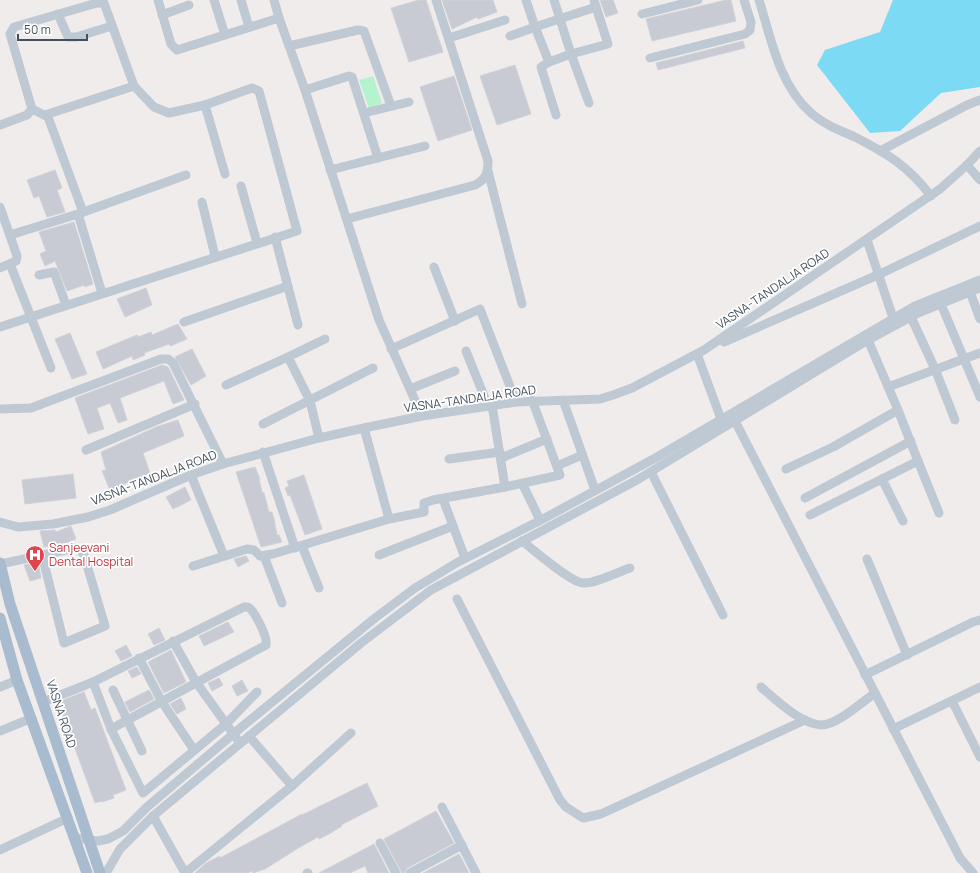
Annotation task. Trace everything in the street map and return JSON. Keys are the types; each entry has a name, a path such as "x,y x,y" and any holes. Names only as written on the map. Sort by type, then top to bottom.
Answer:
{"main road":[{"name":"VASNA ROAD","path":"0,563 10,604 100,873"},
{"path":"0,618 18,680 76,838 87,873"}],"street":[{"path":"158,0 171,44 177,50 279,18"},
{"path":"214,0 225,36"},
{"path":"241,0 250,27"},
{"path":"274,0 305,90 370,293 391,349 422,416"},
{"path":"436,0 488,161 488,171 522,304"},
{"path":"526,0 549,62"},
{"path":"554,0 588,103"},
{"path":"642,14 698,0"},
{"path":"650,58 745,34 750,30 751,22 744,0"},
{"path":"759,0 785,79 795,95 810,112 830,126 880,151 906,167 931,196"},
{"path":"1,326 66,305 215,256 297,231 260,91 252,88 206,105 169,113 154,107 134,86 106,6 101,2 14,27 10,34 32,109 48,117 80,213 102,293"},
{"path":"510,36 560,19 595,3 608,44 571,54 549,62 541,67 556,115"},
{"path":"162,14 189,5"},
{"path":"58,14 68,37 76,37 112,26"},
{"path":"449,38 506,20"},
{"path":"289,46 358,30 364,31 391,106"},
{"path":"305,90 349,76 352,77 378,158"},
{"path":"45,115 134,86"},
{"path":"880,151 967,105 980,100"},
{"path":"364,113 409,102"},
{"path":"206,105 224,174"},
{"path":"0,125 27,115 32,109"},
{"path":"330,170 425,146"},
{"name":"VASNA-TANDALJA ROAD","path":"0,522 18,527 53,524 88,517 110,510 191,475 223,464 319,438 422,416 532,400 600,399 614,395 632,388 701,352 931,196 967,166 980,151"},
{"path":"967,166 980,180"},
{"path":"347,219 475,185 484,178 488,171"},
{"path":"10,235 80,213 186,176"},
{"path":"241,186 257,243"},
{"path":"202,202 215,256"},
{"path":"0,207 17,256 16,261 0,268"},
{"path":"721,419 701,352 880,274 980,226"},
{"path":"275,237 298,325"},
{"path":"867,240 880,274 889,323"},
{"path":"10,264 32,316 51,368"},
{"path":"434,267 455,320"},
{"path":"39,275 54,272 66,305"},
{"path":"76,838 89,841 108,839 123,831 147,807 233,734 375,618 416,588 465,558 540,520 721,419 889,323 915,306 980,280"},
{"path":"184,322 288,286"},
{"path":"106,873 120,849 153,816 362,642 431,590 651,472 868,340 889,323 911,317 980,288"},
{"path":"970,292 980,319"},
{"path":"941,304 980,397"},
{"path":"391,349 480,309 516,402"},
{"path":"911,317 935,369 955,420"},
{"path":"226,385 325,339"},
{"path":"868,340 911,441 939,513"},
{"path":"466,351 490,406 505,487"},
{"path":"888,387 980,353"},
{"path":"288,357 310,401 319,438"},
{"path":"0,409 31,408 161,359 168,359 173,363 223,464"},
{"path":"263,424 373,368"},
{"path":"410,389 455,371"},
{"path":"192,566 250,548 260,556 264,556 389,519 424,512 424,503 560,475 532,400"},
{"path":"563,400 595,490"},
{"path":"86,450 194,404"},
{"path":"786,469 833,447 898,410"},
{"path":"735,421 960,858 973,873"},
{"path":"364,428 389,519"},
{"path":"449,459 500,455 547,439"},
{"path":"805,498 911,441"},
{"path":"263,452 298,547 319,588"},
{"path":"557,466 582,455"},
{"path":"810,515 918,461"},
{"path":"651,472 723,615"},
{"path":"191,475 224,556"},
{"path":"882,479 904,521"},
{"path":"522,483 540,520"},
{"path":"443,499 465,558"},
{"path":"380,555 453,526"},
{"path":"522,541 562,572 582,583 590,582 630,568"},
{"path":"0,563 75,548 80,550 84,555 105,626 64,643 42,555"},
{"path":"264,556 282,603"},
{"path":"867,559 907,655"},
{"path":"457,598 560,800 566,807 583,818 601,814 805,720"},
{"path":"43,702 93,682 244,607 248,607 252,610 266,638 266,645 111,729"},
{"path":"865,675 973,622 980,620"},
{"path":"173,642 196,682 240,744"},
{"path":"139,658 162,702 194,750"},
{"path":"0,687 18,680"},
{"path":"93,682 111,729 143,793 226,724 257,692"},
{"path":"761,687 782,706 805,720 822,725 833,722 875,693"},
{"path":"893,729 980,687"},
{"path":"113,690 142,751"},
{"path":"952,701 977,742 980,757"},
{"path":"0,731 32,718"},
{"path":"153,816 185,873 292,786 351,732"},
{"path":"249,736 292,786"},
{"path":"442,807 476,873"},
{"path":"0,850 68,818"},
{"path":"380,843 396,873"},
{"path":"410,873 462,845"}],"green space":[{"path":"373,76 382,103 369,108 359,80"}],"water":[{"path":"893,0 980,0 980,87 941,93 900,131 870,133 817,65 825,50 880,32"}],"building":[{"path":"419,0 426,0 443,52 409,62 391,8"},
{"path":"442,0 493,0 497,12 478,19 477,17 452,29"},
{"path":"600,0 613,0 618,13 606,17"},
{"path":"731,0 736,21 652,41 646,19"},
{"path":"743,41 745,48 658,70 656,63"},
{"path":"515,65 531,114 497,125 480,76"},
{"path":"454,76 472,130 438,141 420,87"},
{"path":"55,170 62,188 57,190 65,212 47,217 39,196 34,198 27,180"},
{"path":"74,222 93,284 85,287 84,285 67,291 55,261 45,266 40,254 46,251 39,232"},
{"path":"146,288 152,305 125,317 117,299"},
{"path":"178,324 187,339 170,346 169,344 144,353 145,355 133,360 132,356 103,369 96,352 137,335 138,337 151,332 152,335"},
{"path":"70,333 87,374 72,379 55,339"},
{"path":"192,349 206,376 191,385 175,357"},
{"path":"162,365 168,367 184,400 173,404 164,381 120,398 127,420 118,423 110,403 97,408 104,429 88,434 75,398"},
{"path":"178,420 184,436 143,453 150,473 110,490 102,471 106,470 101,452 156,427"},
{"path":"255,467 260,479 262,492 264,493 269,512 272,512 277,535 279,535 282,542 261,547 236,472"},
{"path":"73,474 76,498 25,504 22,480"},
{"path":"304,475 322,529 305,535 290,495 288,496 285,488 289,486 287,481"},
{"path":"185,487 191,500 173,509 166,497"},
{"path":"71,526 76,539 63,544 44,547 40,531 55,530 56,532"},
{"path":"246,556 249,561 238,567 234,559"},
{"path":"38,562 41,578 30,581 24,565"},
{"path":"228,622 234,632 204,646 199,636"},
{"path":"159,628 165,640 154,645 148,634"},
{"path":"126,645 132,656 121,661 115,651"},
{"path":"171,650 186,682 164,693 148,662"},
{"path":"137,667 141,674 132,678 128,671"},
{"path":"219,678 223,685 212,691 208,683"},
{"path":"242,680 248,691 237,696 232,686"},
{"path":"149,690 154,699 130,712 125,702"},
{"path":"84,692 91,710 95,708 126,790 113,795 114,798 95,803 58,702"},
{"path":"181,698 186,709 177,714 170,704"},
{"path":"367,783 378,806 341,825 342,826 329,834 319,839 318,837 300,847 265,869 253,873 252,871 247,873 195,873 206,863 220,856 220,858 302,814"},
{"path":"436,811 454,843 407,868 404,873 402,873 384,839"},
{"path":"374,844 389,873 368,873 365,866 350,873 319,873"},
{"path":"459,854 469,873 423,873"}],"place":[{"name":"Sanjeevani Dental Hospital","path":"35,572"}]}
